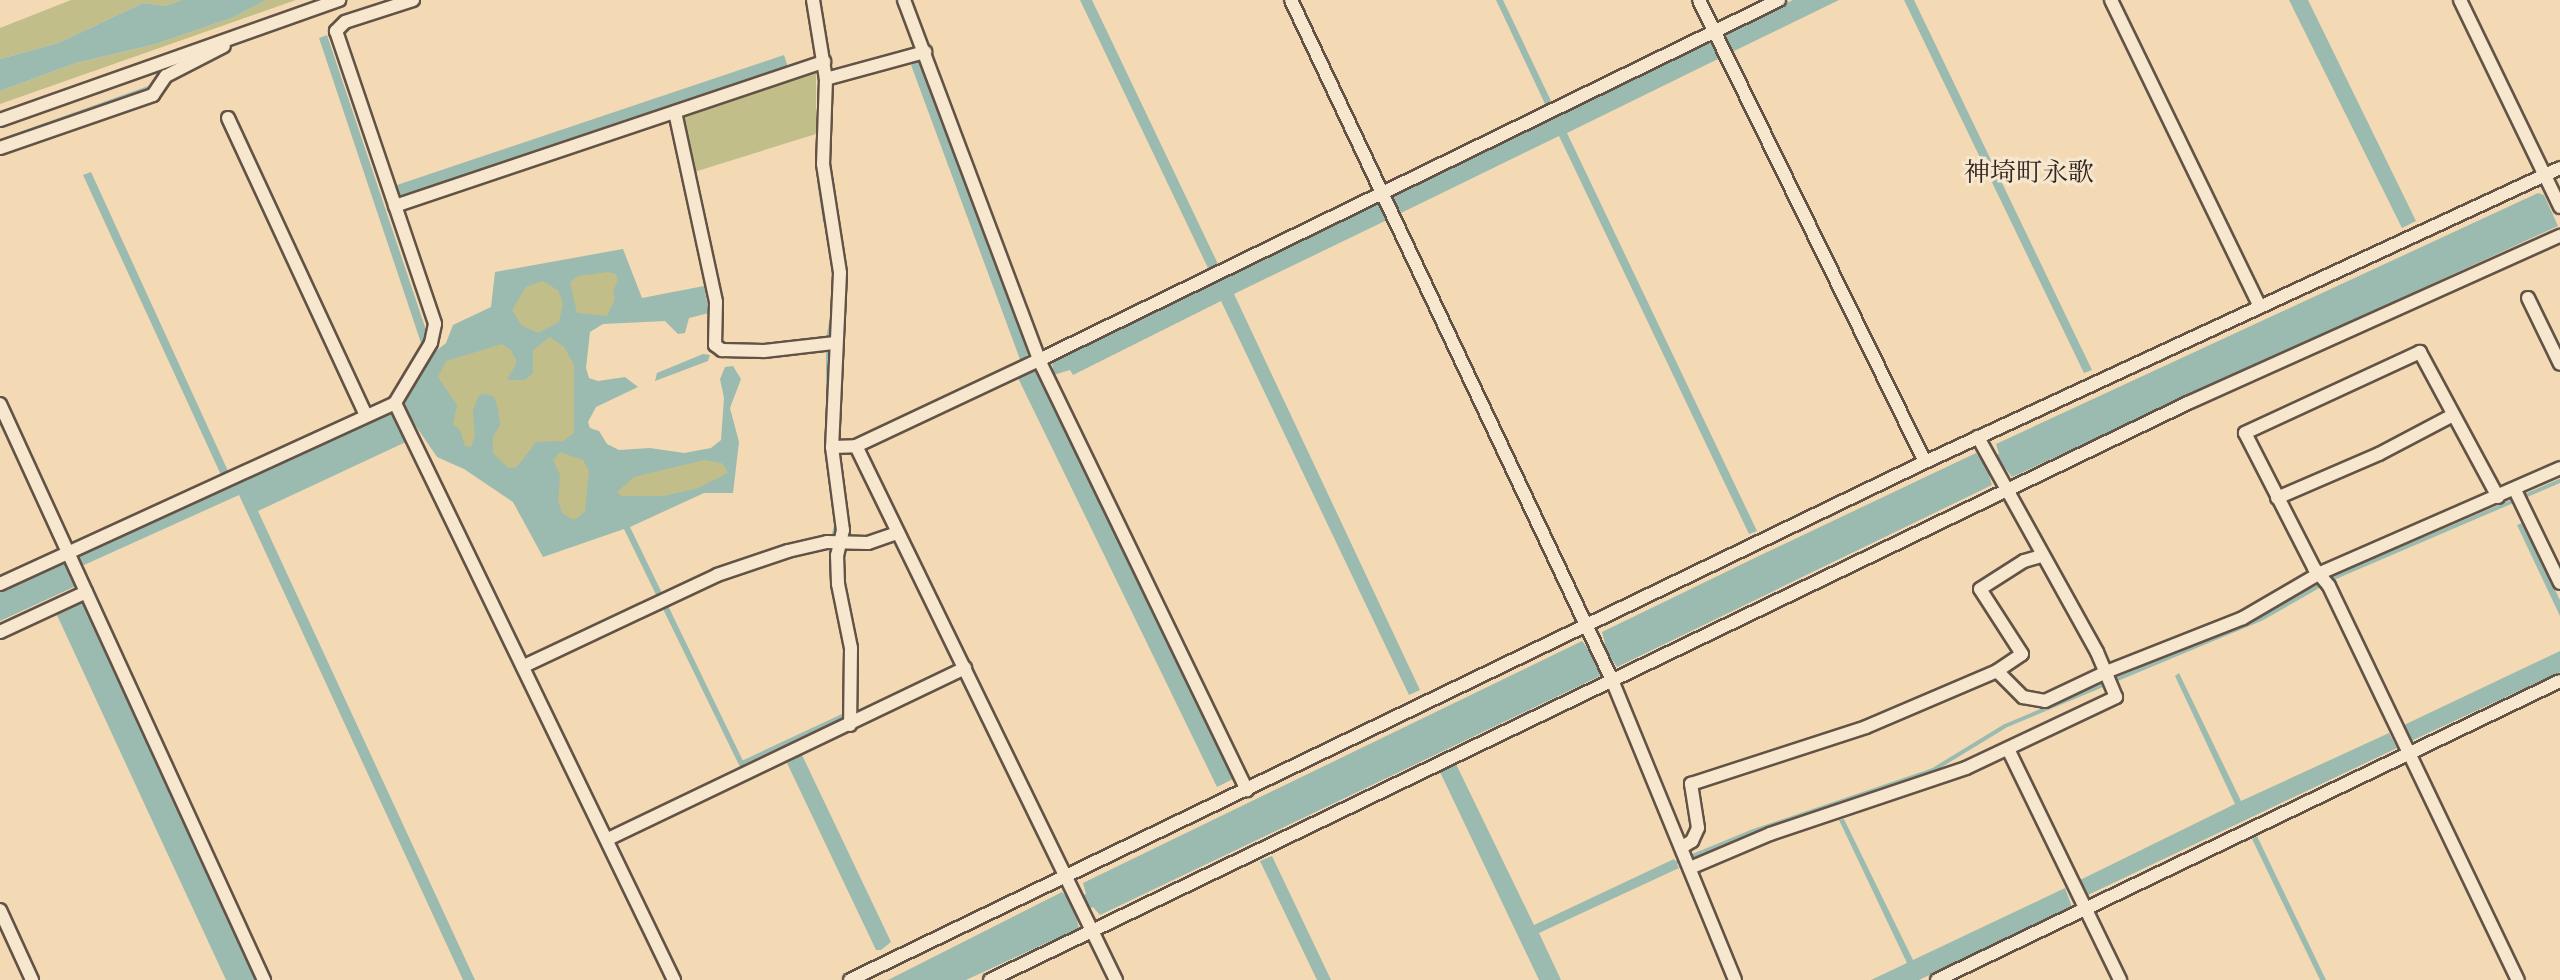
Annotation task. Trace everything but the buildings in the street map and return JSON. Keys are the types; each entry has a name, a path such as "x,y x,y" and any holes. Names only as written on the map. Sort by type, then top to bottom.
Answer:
{"street":[{"path":"0,148 153,94 166,76 246,34 310,5 339,0"},
{"path":"0,584 71,560 366,415 395,403 435,333 336,31 345,22 413,0"},
{"path":"813,0 826,79 823,164 840,273 834,343 832,447 843,530 840,542 838,584 851,648 850,725"},
{"path":"904,0 1044,370 1247,790"},
{"path":"1291,0 1612,680 1735,980"},
{"path":"1699,0 1925,462"},
{"path":"832,447 856,447 1044,370 1383,193 1779,0"},
{"path":"2111,0 2260,307"},
{"path":"2460,0 2560,207"},
{"path":"0,120 178,54 246,34"},
{"path":"826,79 925,52"},
{"path":"395,206 824,62"},
{"path":"675,112 716,302 716,345 722,350 764,351 834,343"},
{"path":"228,118 366,415"},
{"path":"850,980 1925,462 2560,168"},
{"path":"990,980 2190,402 2560,236"},
{"path":"2528,298 2560,364"},
{"path":"2498,497 2420,352 2245,433 2277,498 2324,579 2518,980"},
{"path":"395,403 608,839 674,980"},
{"path":"0,404 264,980"},
{"path":"2277,498 2379,454 2453,415"},
{"path":"1686,858 1770,834 1950,774 2116,697 2108,678 1978,437"},
{"path":"856,447 1116,980"},
{"path":"1997,671 2012,688 2036,702 2108,678 2243,618 2498,497 2518,496 2560,468"},
{"path":"2518,496 2560,584"},
{"path":"524,666 661,600 788,551 840,542 868,543 897,533"},
{"path":"1686,858 1698,828 1691,784 1830,740 1997,671 2022,654 1981,592 2024,561 2041,556"},
{"path":"0,633 86,592"},
{"path":"608,839 965,668"},
{"path":"1937,980 2560,681"},
{"path":"2008,749 2120,980"},
{"path":"0,910 32,980"}],"shaded area":[{"path":"71,0 182,0 164,6 143,3 58,43 0,59 0,28"},
{"path":"266,0 296,0 0,104 0,91 76,63 156,44 234,17"},
{"path":"816,70 816,134 691,173 681,117"},
{"path":"615,261 641,314 578,325 582,438 607,469 731,448 729,483 551,543 531,494 448,449 420,400 439,357 502,319 502,277"}],"water":[{"path":"182,0 266,0 234,17 156,44 76,63 0,91 0,59 58,43 143,3 164,6"},
{"path":"1080,0 1092,0 1218,264 1213,267 1208,268"},
{"path":"1496,0 1503,0 1552,103 1546,106"},
{"path":"1793,0 1839,0 1732,52 1723,33"},
{"path":"1904,0 1914,0 2092,370 2084,373"},
{"path":"2289,0 2308,0 2416,221 2402,228"},
{"path":"327,35 428,336 421,343 319,38"},
{"path":"1711,40 1720,58 1567,133 1757,531 1749,534 1559,136 1401,213 1394,198 1395,194"},
{"path":"784,55 788,67 398,198 394,186"},
{"path":"921,59 1029,352 1024,361 1029,372 1035,370 1038,375 1053,369 1052,363 1375,203 1379,205 1387,220 1234,294 1420,690 1409,695 1221,301 1073,375 1070,370 1040,379 1233,779 1217,787 1018,378 1025,373 911,65"},
{"path":"91,172 228,471 221,475 83,175"},
{"path":"2538,193 2544,195 2558,226 2012,477 2005,468 1989,475 1992,485 1617,667 1611,658 1597,665 1600,676 1100,915 1093,907 1076,916 1079,928 966,980 888,980 1062,892 1071,901 1086,894 1083,883 1582,641 1590,651 1605,643 1602,632 1763,554 1976,453 1983,462 1999,454 1996,444"},
{"path":"623,249 642,298 704,286 709,313 689,318 685,333 678,334 665,321 603,324 590,332 586,368 589,378 598,381 625,377 638,387 596,407 588,422 590,428 599,431 607,444 619,450 650,448 684,453 711,448 721,440 724,398 720,379 725,367 733,366 741,379 730,408 739,442 733,493 704,493 630,527 745,765 740,767 624,529 543,557 513,502 464,469 437,457 405,410 404,401 431,355 446,343 453,325 491,307 495,272","holes":["607,272 616,274 618,280 613,291 615,299 607,316 577,313 570,282 578,276","542,281 558,290 563,303 559,322 538,333 521,325 512,310 526,287","550,337 564,347 574,365 574,433 563,441 536,442 517,467 508,468 493,453 493,437 500,425 494,397 479,395 473,410 475,436 471,447 465,446 460,430 453,424 457,405 438,377 446,361 502,344 511,350 517,362 507,380 525,380 533,373 533,350","560,452 583,460 589,471 585,512 574,520 563,514 558,502 560,475 553,460","704,460 722,463 728,473 698,488 664,496 621,496 617,492 634,477"]},
{"path":"703,354 710,355 708,361 655,381 657,373"},
{"path":"393,411 408,441 258,511 475,980 463,980 239,495 84,565 80,562 68,568 76,586 0,621 0,591"},
{"path":"2522,523 2560,600 2560,616 2517,525"},
{"path":"83,600 258,980 226,980 56,613"},
{"path":"2560,651 2560,672 2411,741 2404,725"},
{"path":"2179,673 2241,801 2389,733 2397,748 2088,895 2080,880 2235,804 2175,676"},
{"path":"802,755 891,942 881,950 876,950 787,763"},
{"path":"1456,764 1534,925 1674,859 1679,868 1539,933 1561,980 1539,980 1440,772"},
{"path":"1844,819 1913,960 2065,888 2072,907 1919,980 1871,980 1907,963 1839,820"},
{"path":"2257,836 2326,980 2320,980 2252,839"},
{"path":"1272,856 1331,980 1317,980 1260,861"}],"waterway":[{"path":"0,141 149,88 156,82"},
{"path":"819,181 825,222"},
{"path":"827,231 830,245"},
{"path":"828,339 833,314"},
{"path":"828,350 828,397"},
{"path":"1673,864 1751,832 1933,770 2005,726 2261,619 2331,579 2560,481"},
{"path":"834,533 837,524"},
{"path":"856,646 857,675"},
{"path":"744,762 842,716"}],"district":[{"name":"神埼町永歌","path":"2029,173"}]}
